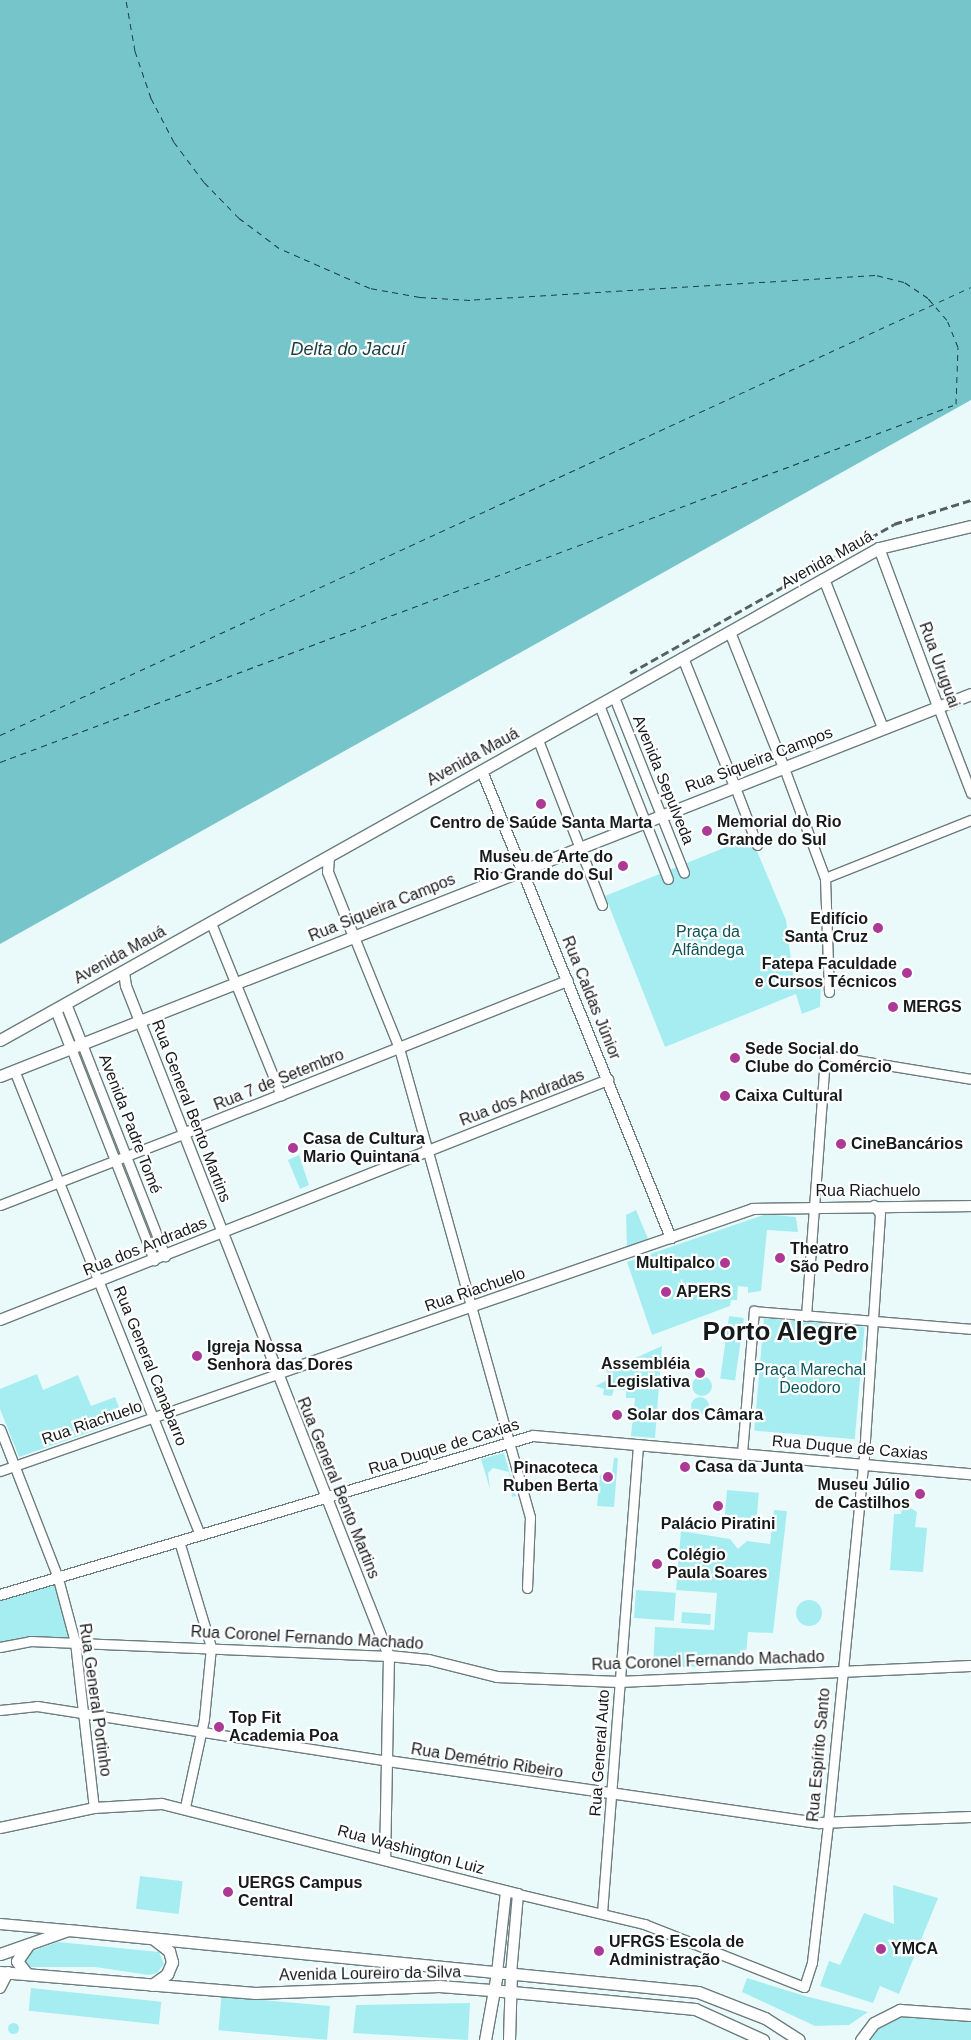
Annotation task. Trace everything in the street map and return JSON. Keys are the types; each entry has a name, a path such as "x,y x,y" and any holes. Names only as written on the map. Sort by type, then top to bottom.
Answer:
{"main road":[{"name":"Avenida Mauá","path":"0,1040 879,548 971,526"},
{"name":"Rua Siqueira Campos","path":"0,1076 971,694"},
{"name":"Avenida Loureiro da Silva","path":"0,1954 68,1930 698,1992 765,2018 799,2040"},
{"path":"152,1985 167,1974 172,1962 168,1951 154,1939"},
{"path":"27,1974 18,1966 17,1957 31,1943"},
{"name":"Avenida Loureiro da Silva","path":"4,1972 255,1993 439,1986 491,1990 696,2009 763,2040"},
{"path":"485,2040 491,1990 497,1973"},
{"path":"509,2040 513,1993 511,1974"},
{"path":"861,2040 889,2013 910,2010 971,2015"}],"street":[{"name":"Rua Uruguai","path":"879,548 971,793"},
{"path":"824,579 883,728"},
{"path":"730,632 825,878 829,992"},
{"path":"683,658 757,845"},
{"name":"Avenida Sepulveda","path":"614,697 684,873"},
{"name":"Avenida Sepulveda","path":"599,705 668,880"},
{"path":"538,740 602,905"},
{"name":"Rua Caldas Júnior","path":"482,771 671,1238"},
{"path":"825,878 971,820"},
{"path":"654,843 669,836"},
{"path":"661,861 676,855"},
{"path":"329,857 328,872 399,1048 530,1517 527,1588"},
{"path":"211,923 281,1095"},
{"name":"Rua General Bento Martins","path":"124,972 140,1022 183,1134 389,1656 385,1860"},
{"name":"Rua 7 de Setembro","path":"0,1205 568,981"},
{"name":"Avenida Padre Tomé","path":"61,1007 76,1046 87,1088 154,1260"},
{"name":"Avenida Padre Tomé","path":"76,1046 98,1084 165,1256"},
{"path":"806,1316 817,1206 825,1056 971,1079"},
{"name":"Rua General Canabarro","path":"14,1070 155,1417 200,1535"},
{"name":"Rua dos Andradas","path":"0,1320 608,1080"},
{"path":"87,1088 98,1084"},
{"path":"97,1112 108,1108"},
{"path":"134,1209 145,1205"},
{"path":"863,1464 880,1214 874,1205"},
{"name":"Rua Riachuelo","path":"0,1471 754,1209 874,1205 971,1206"},
{"path":"742,1453 754,1312 873,1323 971,1329"},
{"name":"Rua General Portinho","path":"0,1429 57,1575 75,1642 85,1716 94,1808"},
{"name":"Rua Duque de Caxias","path":"0,1595 57,1575 326,1499 508,1442 547,1436 971,1474"},
{"name":"Rua General Auto","path":"602,1914 638,1444"},
{"name":"Rua Espírito Santo","path":"804,1987 812,1962 828,1823 863,1464"},
{"path":"180,1541 211,1647 201,1734 184,1807"},
{"name":"Rua Coronel Fernando Machado","path":"0,1646 30,1640 389,1656 429,1660 497,1677 619,1682 971,1666"},
{"name":"Rua Demétrio Ribeiro","path":"0,1710 37,1706 85,1716 612,1796 828,1823 971,1817"},
{"name":"Rua Washington Luiz","path":"0,1828 94,1808 144,1803 184,1807 506,1892 602,1914 663,1931 804,1987"},
{"path":"497,1973 506,1892"},
{"path":"511,1974 518,1894"},
{"name":"Avenida Loureiro da Silva","path":"0,1924 68,1930"},
{"path":"0,1988 4,1972"}],"green space":[{"name":"Praça da Alfândega","path":"751,837 786,920 794,984 821,984 820,1007 802,1014 796,994 665,1047 605,896"},
{"path":"299,1155 309,1185 300,1189 288,1160"},
{"path":"636,1210 649,1241 627,1247 626,1215"},
{"path":"766,1214 796,1217 798,1232 767,1230 761,1291 748,1293 748,1287 738,1286 737,1300 731,1300 730,1306 652,1335 627,1262"},
{"path":"729,1316 744,1318 735,1380 720,1378"},
{"name":"Praça Marechal Deodoro","path":"764,1318 865,1327 855,1439 754,1431"},
{"path":"662,1346 655,1438 631,1436 635,1398 626,1398 626,1390 614,1389 612,1396 603,1395 604,1389 595,1386 610,1379 606,1371"},
{"path":"37,1374 43,1390 78,1375 91,1406 115,1397 124,1420 19,1457 0,1409 0,1389"},
{"path":"702,1376 709,1379 712,1386 709,1393 702,1396 695,1393 692,1386 695,1379"},
{"path":"700,1397 706,1400 709,1406 706,1412 700,1415 694,1412 691,1406 694,1400"},
{"path":"504,1453 516,1496 512,1497 509,1472 493,1468 488,1473 490,1489 481,1459"},
{"path":"614,1458 618,1458 614,1507 597,1506 600,1475 612,1473"},
{"path":"727,1490 759,1493 756,1524 724,1521"},
{"path":"902,1503 917,1512 915,1527 927,1528 923,1572 890,1570 894,1514 901,1514"},
{"path":"774,1510 787,1511 773,1633 748,1632 745,1665 653,1668 655,1627 714,1630 717,1593 676,1590 681,1531 730,1539 738,1549 747,1541 770,1544"},
{"path":"683,1516 689,1522 683,1528 677,1522"},
{"path":"55,1579 71,1639 0,1643 0,1599"},
{"path":"636,1590 676,1593 674,1621 634,1618"},
{"path":"809,1600 818,1604 822,1613 818,1622 809,1626 800,1622 796,1613 800,1604"},
{"path":"682,1612 711,1614 710,1625 681,1623"},
{"path":"140,1876 183,1881 179,1914 136,1909"},
{"name":"YMCA","path":"893,1885 938,1898 899,1994 880,1986 873,2003 820,1986 829,1961 840,1965 864,1913 894,1924"},
{"path":"58,1942 159,1952 164,1964 157,1973 149,1975 95,1967 26,1967 22,1959 27,1953"},
{"path":"747,1978 805,1996 868,2012 849,2025 815,2026 742,1992"},
{"path":"31,1988 161,2002 159,2025 29,2011"},
{"path":"221,1997 330,2006 327,2040 218,2030"},
{"path":"470,2003 468,2040 353,2033 356,2005"},
{"path":"908,2013 971,2018 971,2040 865,2040 876,2027"},
{"path":"13,2022 19,2028 13,2034 7,2028"}],"water":[{"name":"Delta do Jacuí","path":"0,0 971,0 971,400 0,944"}],"ferry route":[{"path":"0,762 956,404 958,347 947,320 928,298 904,282 875,275 470,300 420,297 370,288 279,248 239,218 204,182 174,142 151,98 135,51 126,0"},
{"path":"0,735 971,287"}],"railway":[{"path":"630,673 894,524 971,500"}],"place":[{"name":"Centro de Saúde Santa Marta","path":"541,804"},
{"name":"Memorial do Rio Grande do Sul","path":"707,831"},
{"name":"Museu de Arte do Rio Grande do Sul","path":"623,866"},
{"name":"Edifício Santa Cruz","path":"878,928"},
{"name":"Fatepa Faculdade e Cursos Técnicos","path":"907,973"},
{"name":"MERGS","path":"893,1007"},
{"name":"Sede Social do Clube do Comércio","path":"735,1058"},
{"name":"Caixa Cultural","path":"725,1096"},
{"name":"CineBancários","path":"841,1144"},
{"name":"Casa de Cultura Mario Quintana","path":"293,1148"},
{"name":"Theatro São Pedro","path":"780,1258"},
{"name":"Multipalco","path":"725,1263"},
{"name":"APERS","path":"666,1292"},
{"name":"Igreja Nossa Senhora das Dores","path":"197,1356"},
{"name":"Assembléia Legislativa","path":"700,1373"},
{"name":"Solar dos Câmara","path":"617,1415"},
{"name":"Casa da Junta","path":"685,1467"},
{"name":"Pinacoteca Ruben Berta","path":"608,1477"},
{"name":"Museu Júlio de Castilhos","path":"920,1494"},
{"name":"Palácio Piratini","path":"718,1506"},
{"name":"Colégio Paula Soares","path":"657,1564"},
{"name":"Top Fit Academia Poa","path":"219,1727"},
{"name":"UERGS Campus Central","path":"228,1892"},
{"name":"YMCA","path":"881,1949"},
{"name":"UFRGS Escola de Administração","path":"599,1951"}],"district":[{"name":"Porto Alegre","path":"780,1332"}]}
